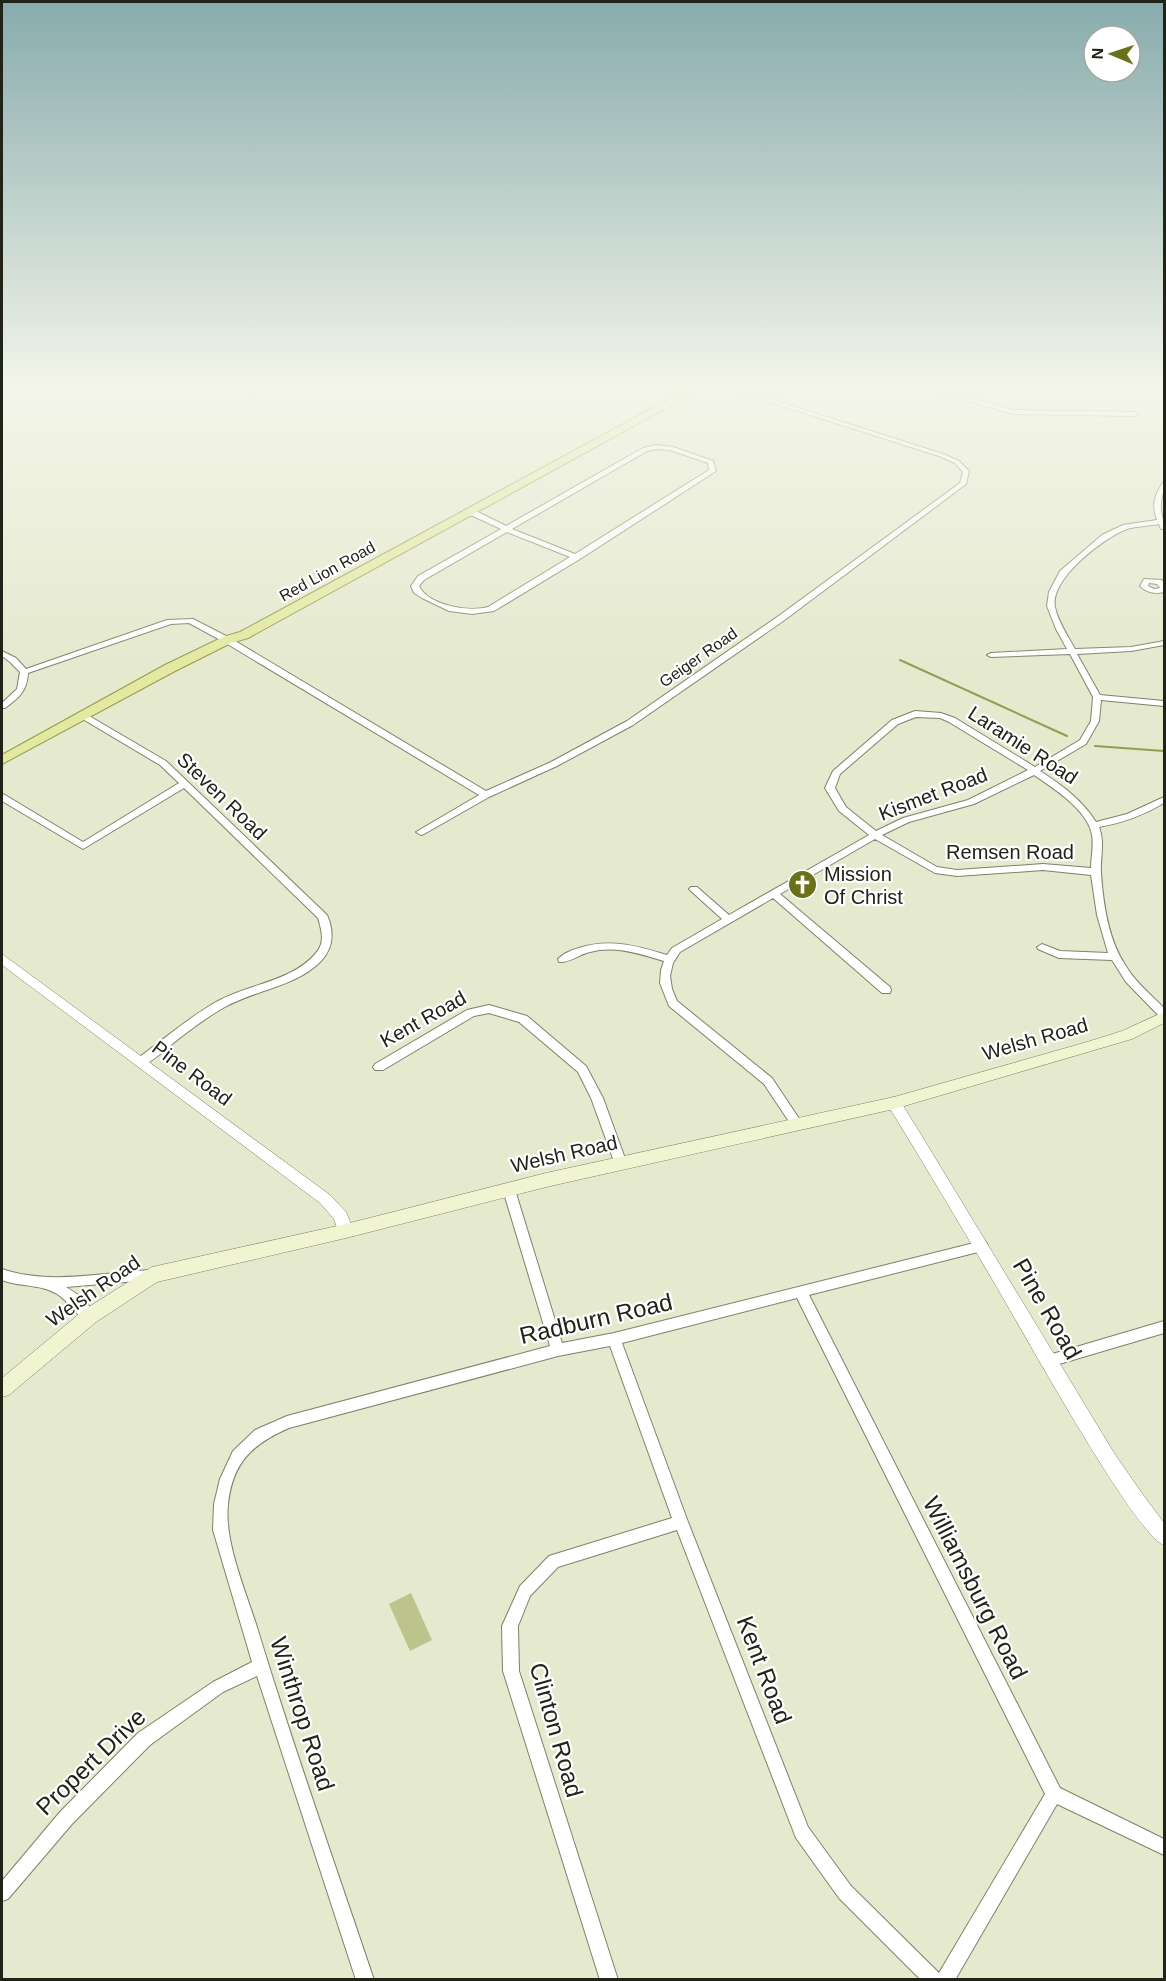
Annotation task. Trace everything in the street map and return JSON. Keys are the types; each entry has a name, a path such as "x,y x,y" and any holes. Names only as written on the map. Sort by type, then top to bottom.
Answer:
{"main road":[{"name":"Red Lion Road","path":"462,511 513,482"},
{"name":"Red Lion Road","path":"2,760 227,640 236,631 517,482"},
{"name":"Welsh Road","path":"2,1389 90,1316 153,1275 795,1123 894,1103 1127,1035 1164,1015"}],"street":[{"path":"587,482 421,578 415,586 420,593 456,611 476,612 491,609 696,482"},
{"name":"Geiger Road","path":"421,832 486,795 554,764 630,723 783,617 964,482"},
{"path":"1164,485 1157,508 1163,523 1126,527 1105,537 1063,573 1053,592 1051,606 1072,652 1097,697 1164,704"},
{"path":"462,511 470,517 577,556"},
{"path":"1153,581 1164,574"},
{"path":"24,672 170,622 190,621 227,640 486,795"},
{"path":"991,655 1131,649 1164,643"},
{"path":"2,653 13,660 24,672 24,687 17,696 2,706"},
{"name":"Kismet Road","path":"669,959 676,950 875,835 906,820 971,802 1034,771 1083,742 1095,721 1097,697"},
{"name":"Laramie Road","path":"926,714 952,720 1034,771 1067,794 1094,825"},
{"name":"Remsen Road","path":"926,714 907,716 895,722 836,772 830,788 842,809 875,835 935,870 957,873 1043,867 1095,872"},
{"name":"Steven Road","path":"84,716 163,763 323,917 327,933 326,948 310,964 288,978 246,992 218,1005 141,1062"},
{"path":"2,797 83,846 185,783"},
{"path":"1164,800 1139,815 1094,825 1098,847 1095,872 1102,914 1115,957 1134,985 1164,1015"},
{"path":"694,889 728,919"},
{"path":"775,894 886,990"},
{"path":"563,959 581,949 601,945 625,946 669,959 664,974 666,990 673,1004 768,1081 795,1123"},
{"path":"1042,947 1059,954 1115,957"},
{"name":"Pine Road","path":"2,959 325,1198 340,1216 346,1231"},
{"name":"Kent Road","path":"378,1067 471,1013 489,1009 523,1019 582,1069 597,1098 621,1164"},
{"name":"Pine Road","path":"894,1103 982,1246 1112,1469 1164,1536"},
{"path":"509,1190 558,1350"},
{"name":"Radburn Road","path":"234,1462 257,1437 287,1422 558,1350 614,1339 982,1246"},
{"path":"2,1274 12,1281 44,1283 153,1275"},
{"path":"44,1283 58,1287 72,1297 90,1316"},
{"name":"Williamsburg Road","path":"801,1293 1054,1794"},
{"path":"1049,1361 1164,1327"},
{"name":"Kent Road","path":"614,1339 681,1522 802,1832 845,1892 934,1980"},
{"name":"Winthrop Road","path":"234,1462 223,1484 219,1507 220,1530 261,1666 365,1980"},
{"name":"Clinton Road","path":"609,1980 511,1671 510,1626 525,1591 554,1561 681,1522"},
{"name":"Propert Drive","path":"2,1893 66,1818 144,1739 218,1687 261,1666"},
{"path":"945,1980 1054,1794 1164,1847"}],"green space":[{"path":"411,1593 432,1640 410,1651 389,1604"}],"waterway":[{"path":"900,660 1067,736"},
{"path":"1095,746 1164,751"}],"place":[{"name":"Mission Of Christ","path":"803,885"}]}
